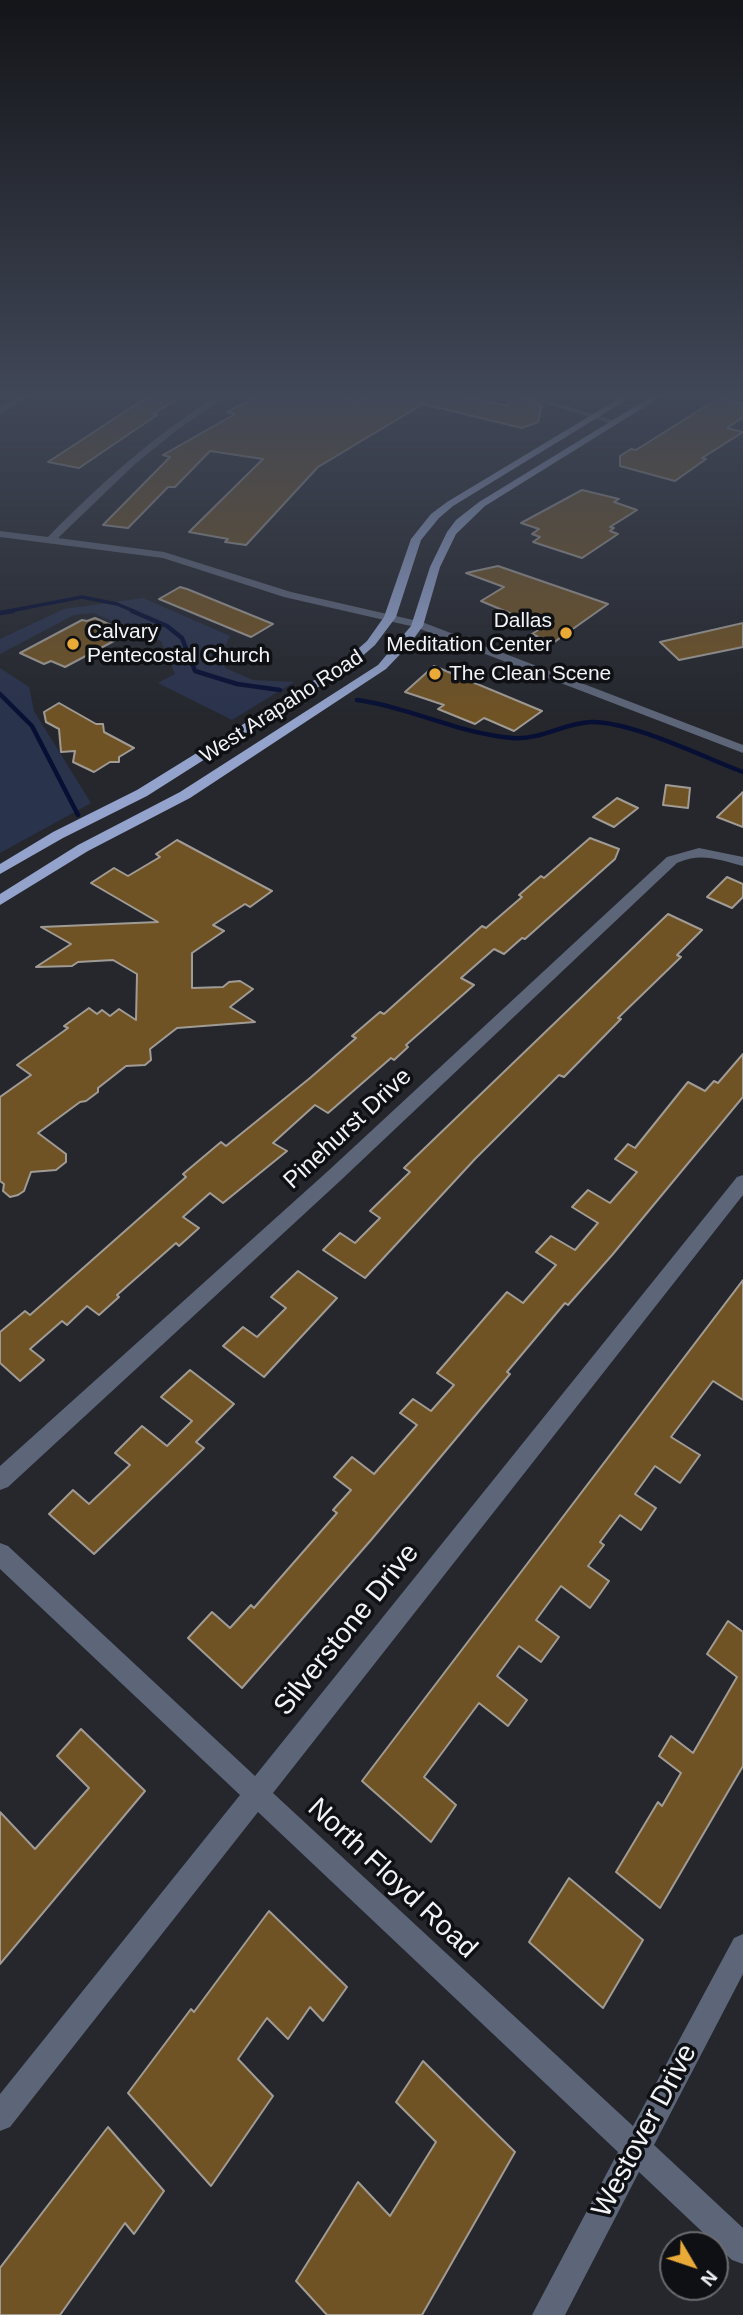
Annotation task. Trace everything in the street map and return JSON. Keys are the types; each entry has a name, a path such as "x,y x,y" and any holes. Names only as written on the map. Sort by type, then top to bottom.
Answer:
{"main road":[{"name":"West Arapaho Road","path":"0,870 58,835 142,793 321,681 371,643 390,617 416,540 450,504"},
{"name":"West Arapaho Road","path":"0,900 83,848 185,795 361,683 401,650 418,624 435,563 445,540 473,510 482,504"}],"street":[{"path":"51,540 86,504"},
{"path":"0,534 164,555 288,595 418,624 743,749"},
{"name":"Pinehurst Drive","path":"0,1480 334,1176 672,860 693,852 708,852 743,862"},
{"name":"Silverstone Drive","path":"0,2117 743,1182"},
{"name":"North Floyd Road","path":"0,1554 743,2249"},
{"name":"Westover Drive","path":"548,2315 743,1947"}],"shaded area":[{"path":"143,598 230,636 222,653 225,668 253,680 294,682 232,720 158,683 175,674 161,641 93,613 74,615 0,654 0,639 64,609"},
{"path":"0,668 29,687 34,711 91,803 0,853"}],"building":[{"path":"124,504 151,504 128,528 103,525"},
{"path":"217,504 284,504 246,545 189,532"},
{"path":"556,504 620,504 637,510 610,527 614,528 610,531 618,534 582,558 533,542 540,537 532,534 539,529 521,523"},
{"path":"498,566 608,604 553,643 532,634 543,627 481,601 504,587 466,573"},
{"path":"180,587 273,624 251,637 159,599"},
{"name":"Calvary Pentecostal Church","path":"95,618 129,633 65,667 51,661 44,664 20,653 82,620"},
{"path":"743,623 743,647 679,660 660,642"},
{"path":"434,666 542,711 514,731 484,718 475,724 438,709 444,705 405,692"},
{"path":"59,703 96,724 103,724 104,732 134,748 119,757 119,762 110,762 94,772 73,762 75,751 61,752 59,729 46,722 44,712"},
{"path":"666,785 690,788 688,808 663,805"},
{"path":"743,792 743,827 717,817"},
{"path":"617,798 638,808 614,827 593,817"},
{"path":"590,838 619,849 615,859 525,939 522,938 504,954 494,949 461,978 474,985 406,1045 408,1047 394,1060 391,1058 328,1113 315,1105 273,1143 287,1151 223,1203 210,1193 183,1217 199,1228 179,1246 176,1243 117,1295 119,1297 99,1315 87,1306 67,1325 62,1321 30,1349 44,1360 20,1381 0,1363 0,1332 25,1311 30,1315 186,1177 183,1174 221,1142 226,1146 310,1078 356,1038 352,1036 380,1012 384,1014 482,926 486,928 522,897 519,895 541,876 544,878"},
{"path":"177,840 272,891 250,907 245,904 213,925 224,931 192,953 192,988 223,987 229,982 240,981 253,989 230,1007 255,1022 177,1028 150,1049 151,1060 145,1065 126,1066 98,1088 98,1092 38,1133 66,1154 66,1162 56,1170 31,1172 24,1191 10,1197 3,1191 4,1184 0,1181 0,1097 31,1075 17,1065 68,1028 64,1026 89,1008 97,1014 102,1010 110,1016 119,1009 136,1020 137,974 113,960 78,962 72,966 36,967 71,944 41,927 158,922 91,883 114,868 128,876 160,857 156,854"},
{"path":"727,877 743,884 743,897 732,908 707,897"},
{"path":"668,914 702,930 677,955 681,957 618,1018 621,1019 564,1077 559,1075 475,1159 365,1278 323,1250 340,1233 355,1243 380,1218 370,1211 410,1172 404,1168"},
{"path":"743,1054 743,1097 613,1254 568,1305 565,1303 507,1372 510,1374 371,1540 242,1688 188,1638 212,1612 230,1628 251,1605 254,1608 337,1513 333,1510 351,1490 334,1477 352,1457 374,1474 417,1425 400,1413 413,1399 431,1411 454,1385 437,1373 507,1292 523,1303 556,1265 536,1252 551,1236 575,1250 598,1223 572,1207 588,1190 610,1203 637,1172 615,1159 628,1144 635,1148 688,1082 705,1091 714,1081 718,1083"},
{"path":"298,1271 337,1298 264,1377 223,1346 243,1327 257,1337 286,1308 271,1297"},
{"path":"743,1280 743,1400 713,1381 671,1437 700,1455 680,1483 655,1466 635,1494 656,1508 641,1530 620,1515 600,1542 604,1545 588,1566 609,1581 590,1608 561,1586 536,1620 559,1637 541,1662 519,1646 497,1676 527,1700 508,1726 479,1703 424,1777 456,1805 431,1842 362,1781"},
{"path":"190,1370 234,1404 196,1442 204,1448 94,1554 49,1514 73,1490 89,1504 130,1465 115,1453 142,1426 167,1446 192,1421 161,1397"},
{"path":"728,1621 743,1632 743,1766 660,1908 616,1872 658,1802 662,1806 681,1773 659,1756 671,1736 693,1753 737,1677 707,1654"},
{"path":"81,1729 145,1791 0,1964 0,1812 35,1849 89,1788 57,1756"},
{"path":"569,1878 643,1940 603,2008 529,1942"},
{"path":"269,1911 347,1987 323,2021 310,2007 288,2039 267,2018 238,2059 273,2096 211,2186 128,2093 191,2009 194,2012"},
{"path":"423,2061 515,2152 422,2315 327,2315 296,2281 358,2182 390,2216 436,2142 396,2102"},
{"path":"108,2127 164,2191 134,2234 125,2223 60,2315 0,2315 0,2268"}],"waterway":[{"path":"4,612 82,597 117,604 136,612"},
{"path":"0,613 13,611"},
{"path":"132,611 167,626 182,638 195,671 237,684 280,690"},
{"path":"0,694 32,726 78,815"},
{"path":"357,700 396,708 493,736 513,738 533,736 581,723 607,723 646,733 743,772"}],"place":[{"name":"Dallas Meditation Center","path":"566,633"},
{"name":"Calvary Pentecostal Church","path":"73,644"},
{"name":"The Clean Scene","path":"435,674"}]}
